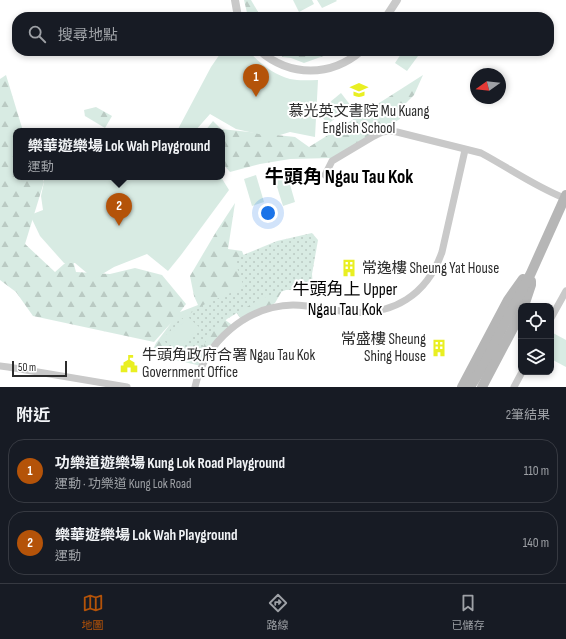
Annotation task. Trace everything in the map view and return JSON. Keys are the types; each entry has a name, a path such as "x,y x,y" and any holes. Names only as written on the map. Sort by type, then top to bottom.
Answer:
{"main road":[{"path":"470,387 496,342 531,273 565,197"},
{"path":"525,303 531,285 531,273"},
{"path":"462,387 508,300 522,280 531,273"},
{"path":"482,387 518,318"}],"street":[{"path":"235,0 237,12"},
{"path":"389,12 397,0"},
{"path":"267,56 284,66 298,70 312,71 339,65 355,56"},
{"path":"325,175 332,161 374,136 382,132 390,131 481,153 550,193 565,197"},
{"path":"195,387 202,365 218,340 235,325 255,314 279,307 293,305 348,312 374,312 394,306 408,299 415,293 431,276 439,261 465,150"},
{"path":"554,312 565,289"},
{"path":"0,366 8,366 127,387"},
{"path":"514,387 520,375"}],"green space":[{"path":"244,0 251,0 258,12 247,12"},
{"path":"293,0 312,0 314,4 299,12"},
{"path":"317,0 336,0 337,1 322,8"},
{"path":"219,56 253,56 262,65 284,77 297,80 318,80 315,137 290,132 280,135 263,135 236,129 210,114 198,128 179,128 211,67"},
{"path":"282,56 323,56 304,63 291,58"},
{"path":"400,56 418,56 407,71 395,63"},
{"path":"6,75 22,128 13,128 13,180 43,180 44,182 25,244 55,272 72,257 76,272 110,274 135,268 162,275 186,304 180,312 198,305 194,296 190,276 235,203 228,249 242,251 253,280 287,282 275,303 242,321 229,301 221,317 235,327 201,366 151,354 156,343 171,323 154,342 33,316 16,292 0,280 0,79"},
{"path":"423,75 414,95 401,108 400,119 332,158 290,159 260,164 230,172 225,166 225,129 295,137 309,147"},
{"path":"341,93 351,106 328,124 318,112"},
{"path":"96,107 112,116 105,128 85,116 84,110"},
{"path":"213,121 220,128 207,128"},
{"path":"287,174 295,202 283,206 274,177"},
{"path":"256,175 264,202 252,206 244,179"},
{"path":"44,180 223,180 229,190 168,271 147,254 114,267 94,279 75,263 64,263 40,236 30,215 43,210 41,196"},
{"path":"312,233 318,240 312,274 313,289 286,290 260,299 227,319 209,335 196,361 183,358 163,340 175,323 205,304 244,287 235,262 243,255 277,241"},
{"path":"188,317 199,327 179,348 168,338"},
{"path":"554,334 566,340 566,367 554,361"}],"place":[{"name":"慕光英文書院 Mu Kuang English School","path":"359,90"},
{"name":"功樂道遊樂場 Kung Lok Road Playground","path":"256,97"},
{"name":"樂華遊樂場 Lok Wah Playground","path":"119,226"},
{"name":"常逸樓 Sheung Yat House","path":"349,268"},
{"name":"常盛樓 Sheung Shing House","path":"439,348"},
{"name":"牛頭角政府合署 Ngau Tau Kok Government Office","path":"129,364"}],"district":[{"name":"牛頭角 Ngau Tau Kok","path":"339,177"},
{"name":"牛頭角上 Upper Ngau Tau Kok","path":"345,300"}]}
